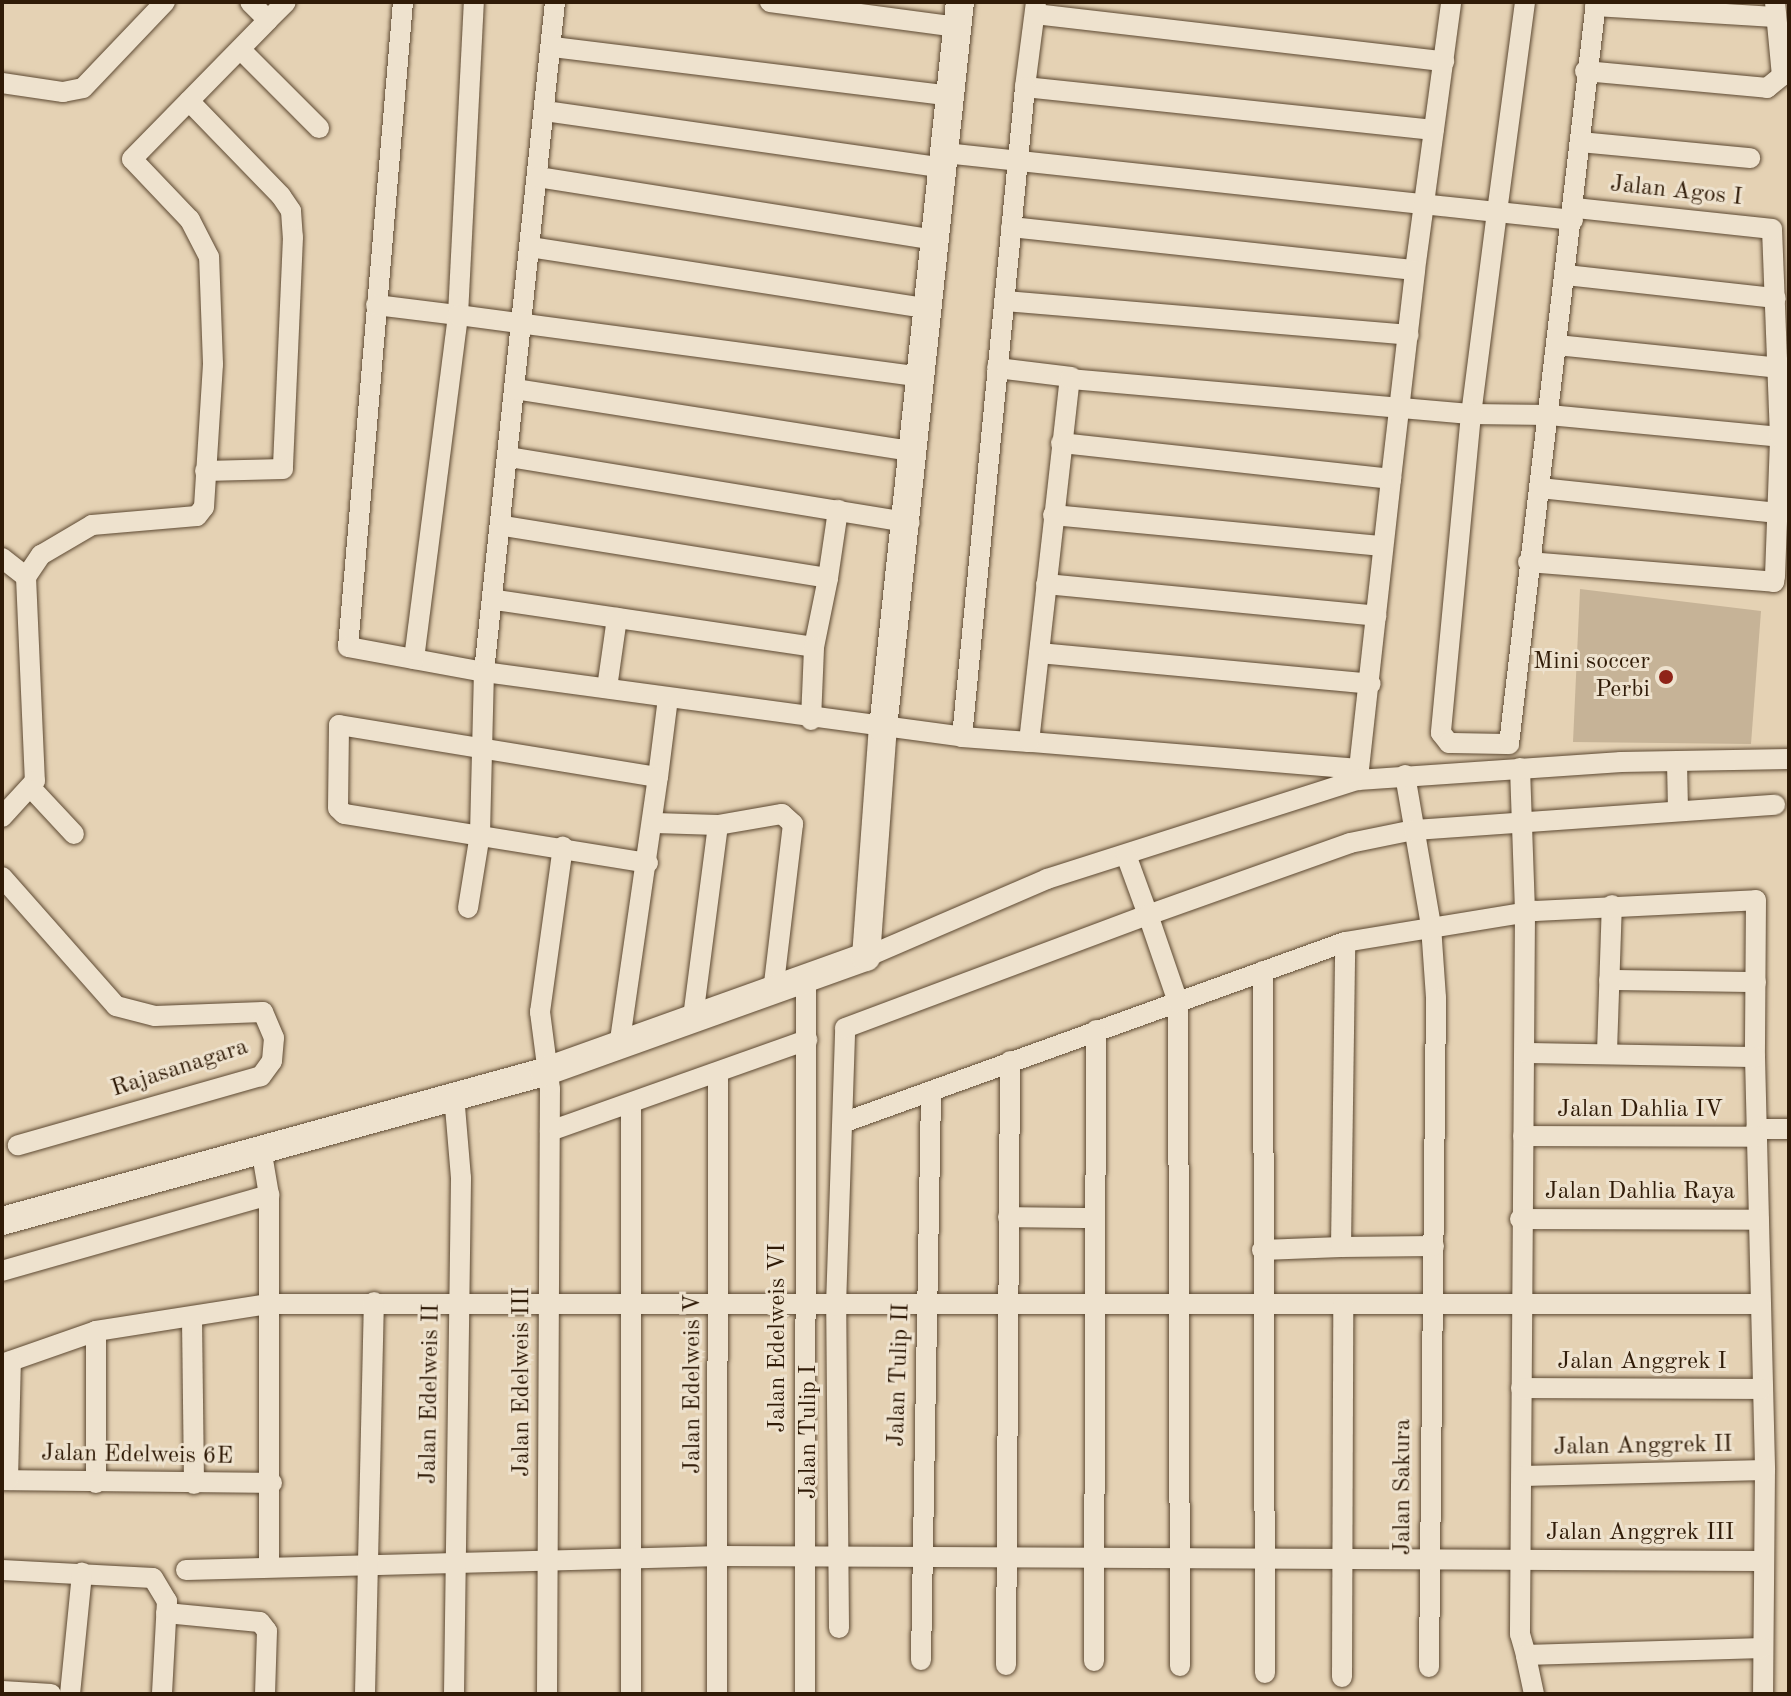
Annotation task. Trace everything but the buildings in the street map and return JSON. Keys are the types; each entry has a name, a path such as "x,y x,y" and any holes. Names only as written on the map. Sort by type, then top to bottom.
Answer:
{"street":[{"path":"250,2 268,20"},
{"path":"74,834 33,790 26,577 41,555 92,525 197,516 204,507 213,364 209,257 190,220 132,159 242,51 286,2"},
{"path":"403,2 348,647 484,672 811,720 1358,774 1405,775 1786,759"},
{"path":"414,659 458,315 474,2"},
{"path":"468,908 480,834 485,748 484,672 496,600 521,322 553,47 555,2"},
{"path":"770,2 958,15 921,377 910,523 883,728 866,957"},
{"path":"1358,774 1371,684 1397,410 1451,2"},
{"path":"1525,2 1471,414 1444,742 1509,744 1528,562 1574,214 1585,71 1596,4 1775,10 1782,76 1767,88 1585,71"},
{"path":"2,83 63,92 83,88 153,6"},
{"path":"962,737 1006,301 1016,156 1036,8 1444,61"},
{"path":"553,47 951,96"},
{"path":"242,51 319,128"},
{"path":"1025,87 1434,130"},
{"path":"189,101 281,196 291,211 293,237 283,469 205,471"},
{"name":"Jalan Agos I","path":"545,111 945,160 1016,156 1425,201 1497,212 1574,214 1772,229 1776,298"},
{"path":"1580,142 1750,158"},
{"path":"538,177 936,240"},
{"path":"1011,227 1415,270"},
{"path":"530,247 930,309"},
{"path":"1528,562 1774,582 1780,437 1776,298 1566,275"},
{"path":"1006,301 1409,335"},
{"path":"376,305 921,377"},
{"path":"1557,345 1778,368"},
{"path":"997,368 1397,410 1549,415 1780,437"},
{"path":"1029,742 1071,377"},
{"path":"515,389 916,452"},
{"path":"1061,443 1391,479"},
{"path":"509,457 910,523"},
{"path":"1540,488 1778,513"},
{"path":"811,720 814,647 838,510"},
{"path":"1053,515 1383,546"},
{"path":"503,526 828,578"},
{"path":"2,558 26,577"},
{"path":"1046,584 1376,616"},
{"path":"496,600 814,647"},
{"path":"607,688 617,618"},
{"path":"1039,653 1371,684"},
{"path":"619,1047 655,823 668,698"},
{"path":"648,863 344,814 338,808 339,725 658,777"},
{"path":"1677,762 1678,811"},
{"path":"1520,768 1525,912 1520,1219 1523,1476 1520,1559 1526,1655 1534,1694"},
{"path":"2,1221 311,1132 455,1108 547,1080 693,1018 773,991 807,988 866,957 1047,879 1128,861 1358,774"},
{"name":"Jalan Sakura","path":"1405,775 1431,926 1434,1246 1429,1667"},
{"path":"2,817 33,790"},
{"path":"821,1306 845,1122 845,1028 1146,909 1350,843 1414,830 1522,820 1775,805"},
{"path":"655,823 718,825 782,814 793,824 773,991"},
{"path":"693,1018 718,825"},
{"name":"Jalan Edelweis III","path":"547,1694 550,1126 540,1012 563,847"},
{"path":"1128,861 1178,1002 1180,1666"},
{"name":"Rajasanagara","path":"2,877 116,1006 155,1016 263,1012 274,1038 272,1061 261,1076 18,1145"},
{"path":"845,1122 1345,942 1525,912 1766,899 1756,982 1755,1057 1758,1304 1765,1470 1761,1561 1763,1694"},
{"path":"1607,1052 1612,905"},
{"path":"1341,1247 1345,942"},
{"path":"1263,971 1260,1307 1265,1673"},
{"path":"1609,980 1756,982"},
{"name":"Jalan Edelweis VI","path":"805,1694 820,1559 821,1306 807,988"},
{"path":"1094,1661 1096,1030"},
{"path":"550,1126 631,1105 718,1074 807,1035"},
{"path":"1525,1053 1607,1052 1755,1057"},
{"path":"1006,1665 1010,1061"},
{"name":"Jalan Edelweis V","path":"717,1694 720,1556 718,1074"},
{"name":"Jalan Tulip II","path":"921,1660 931,1091"},
{"path":"631,1105 631,1694"},
{"name":"Jalan Edelweis II","path":"454,1694 458,1303 455,1108"},
{"name":"Jalan Dahlia IV","path":"1523,1136 1757,1133 1789,1129"},
{"path":"261,1148 269,1195 272,1483 269,1567"},
{"path":"2,1271 269,1195"},
{"path":"1008,1217 1094,1218"},
{"name":"Jalan Dahlia Raya","path":"1520,1219 1759,1220"},
{"path":"1262,1250 1434,1246"},
{"path":"365,1694 374,1302"},
{"path":"5,1480 6,1362 96,1331 192,1319 269,1304 374,1302 1095,1308 1181,1305 1758,1304"},
{"path":"1342,1677 1343,1305"},
{"name":"Jalan Tulip I","path":"820,1559 821,1306"},
{"path":"192,1319 194,1484"},
{"path":"96,1331 96,1483"},
{"name":"Jalan Anggrek I","path":"1521,1388 1762,1389"},
{"name":"Jalan Anggrek II","path":"1523,1476 1765,1470"},
{"name":"Jalan Edelweis 6E","path":"5,1480 272,1483"},
{"name":"Jalan Anggrek III","path":"186,1570 366,1561 720,1556 921,1560 1344,1556 1761,1561"},
{"path":"820,1559 839,1628"},
{"path":"2,1570 153,1578 162,1588 166,1613 162,1694"},
{"path":"70,1694 82,1573"},
{"path":"166,1613 260,1622 267,1631 265,1694"},
{"path":"1526,1655 1762,1648"},
{"path":"2,1691 51,1694"}],"shaded area":[{"name":"Mini soccer Perbi","path":"1580,589 1761,611 1751,744 1573,742"}],"place":[{"name":"Mini soccer Perbi","path":"1666,677"}]}
